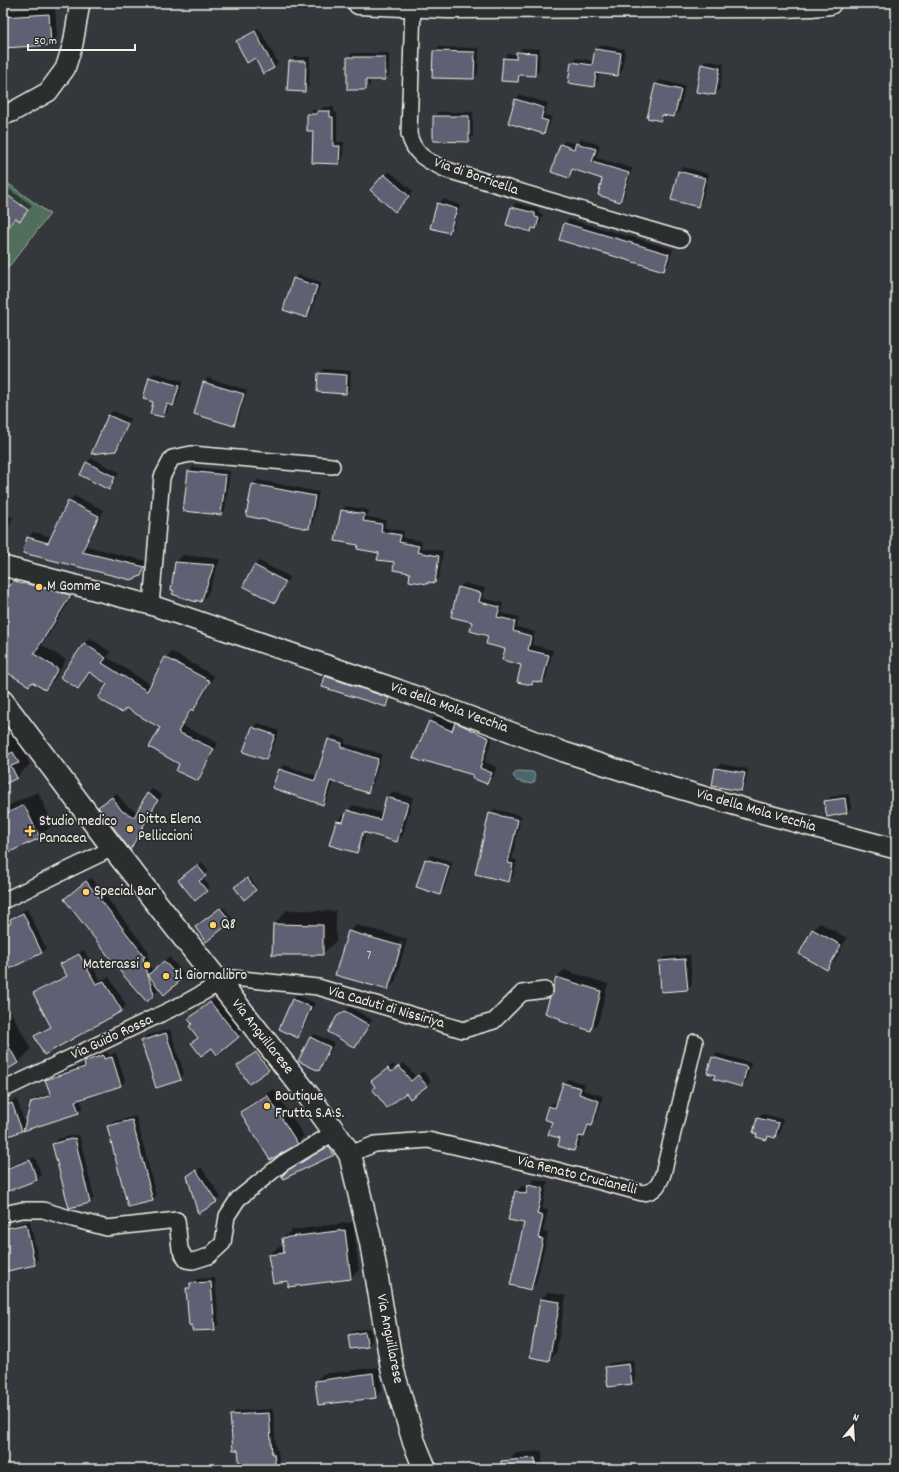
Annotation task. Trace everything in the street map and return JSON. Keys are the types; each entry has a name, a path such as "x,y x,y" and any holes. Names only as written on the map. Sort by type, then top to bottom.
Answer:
{"main road":[{"path":"359,3 447,7 780,6 830,3"},
{"name":"Via Anguillarese","path":"3,702 113,848 308,1095 350,1154 372,1243 392,1368 414,1442 425,1469"}],"street":[{"path":"3,115 12,112 48,92 65,69 73,44 80,3"},
{"name":"Via di Borricella","path":"413,5 409,134 411,144 418,153 429,162 447,170 681,239"},
{"path":"151,605 162,477 172,458 191,454 332,466"},
{"name":"Via della Mola Vecchia","path":"3,566 151,605 397,689 564,752 662,784 896,850"},
{"path":"3,901 113,848"},
{"name":"Via Caduti di Nissiriya","path":"217,979 318,987 463,1030 494,1021 522,993 545,990"},
{"name":"Via Guido Rossa","path":"3,1090 181,1004 217,979"},
{"name":"Via Renato Crucianelli","path":"350,1154 375,1144 428,1140 546,1167 642,1193 648,1193 656,1189 663,1174 695,1042"},
{"path":"3,1214 22,1210 43,1210 106,1228 177,1220 180,1249 186,1260 193,1261 209,1256 223,1242 227,1216 238,1199 283,1163 335,1132"}],"green space":[{"path":"3,180 50,214 3,274"}],"water":[{"path":"518,771 533,772 535,775 535,781 531,784 517,781 513,776"}],"building":[{"path":"49,14 51,45 3,48 3,17"},
{"path":"255,31 274,68 263,74 255,58 247,63 236,41"},
{"path":"595,49 621,53 618,76 596,73 594,87 568,83 571,62 592,65"},
{"path":"433,51 475,52 474,79 432,78"},
{"path":"516,52 536,53 535,76 519,75 518,82 501,81 503,58 516,59"},
{"path":"347,57 385,57 385,80 366,80 366,90 347,90"},
{"path":"289,61 306,61 305,92 287,91"},
{"path":"701,64 720,68 715,95 696,92"},
{"path":"655,84 681,90 674,117 662,115 661,121 647,118"},
{"path":"515,99 544,108 541,119 548,121 544,134 508,123"},
{"path":"317,111 330,111 330,117 333,117 333,146 340,146 339,164 312,163 313,131 307,131 307,114 317,114"},
{"path":"433,116 469,116 469,142 433,141"},
{"path":"576,143 596,149 592,162 629,173 620,202 598,195 602,179 572,169 569,178 551,172 560,144 574,149"},
{"path":"678,171 705,178 698,207 671,200"},
{"path":"384,174 409,196 395,212 370,190"},
{"path":"3,192 28,210 20,221 15,218 3,235"},
{"path":"437,203 457,209 449,233 430,228"},
{"path":"511,207 535,213 535,217 539,218 536,229 532,228 531,232 506,225"},
{"path":"564,223 669,254 664,271 559,240"},
{"path":"293,278 317,286 307,318 283,310"},
{"path":"318,373 347,375 346,394 317,392"},
{"path":"149,377 179,386 173,406 167,404 163,417 150,414 153,402 143,399"},
{"path":"203,382 244,394 234,426 194,414"},
{"path":"108,415 128,424 116,451 91,454"},
{"path":"86,462 115,477 109,490 80,475"},
{"path":"188,471 226,475 221,515 183,511"},
{"path":"252,484 315,496 309,529 246,516"},
{"path":"68,501 99,516 82,552 145,567 141,576 131,580 23,553 27,537 48,543"},
{"path":"341,510 365,514 363,521 382,524 381,532 401,535 399,542 419,546 417,552 439,556 435,583 428,582 428,584 409,581 410,573 393,570 394,562 377,560 379,553 357,549 358,545 335,541"},
{"path":"175,562 214,565 201,602 196,600 196,602 172,594 174,591 171,590"},
{"path":"254,565 286,582 275,603 243,586"},
{"path":"13,580 22,584 71,595 34,654 58,669 45,690 32,682 29,686 3,670 3,583 9,587"},
{"path":"458,587 481,593 479,602 500,607 497,617 515,621 513,631 531,636 528,650 549,655 542,683 533,681 532,685 517,682 521,665 502,660 505,649 486,644 488,636 470,631 472,622 451,617"},
{"path":"84,643 106,658 102,663 147,691 165,657 210,681 193,711 191,709 178,732 214,749 198,781 176,771 179,764 149,747 160,728 126,708 122,713 98,698 107,684 89,672 78,689 60,677"},
{"path":"325,676 389,698 386,707 322,687"},
{"path":"429,721 452,731 455,722 489,738 480,768 492,773 487,784 472,778 473,775 425,761 425,763 413,758"},
{"path":"252,727 275,735 266,760 243,752"},
{"path":"328,739 342,743 341,747 378,759 368,793 330,781 323,805 272,788 279,769 315,781"},
{"path":"3,751 5,756 13,752 19,763 11,766 17,778 3,785"},
{"path":"715,768 745,773 741,791 712,786"},
{"path":"147,793 158,800 130,850 98,807 112,797 122,811 134,817"},
{"path":"386,797 408,803 397,842 363,832 357,853 329,845 336,821 343,822 347,810 380,820"},
{"path":"845,798 847,813 827,817 824,801"},
{"path":"24,805 40,838 3,855 3,815"},
{"path":"489,813 518,820 508,863 513,864 509,882 475,874"},
{"path":"425,859 449,866 440,895 416,887"},
{"path":"197,865 206,876 199,881 207,891 195,901 178,880"},
{"path":"247,878 256,890 244,900 234,887"},
{"path":"86,881 145,957 143,958 154,995 147,1002 123,975 64,899"},
{"name":"Q8","path":"220,908 231,922 206,942 195,927"},
{"path":"23,913 42,953 3,972 3,927 11,923 10,919"},
{"path":"273,924 323,925 323,955 272,955"},
{"path":"812,929 841,945 827,970 799,954"},
{"path":"348,931 401,946 388,990 335,975"},
{"path":"79,954 96,984 104,981 122,1011 44,1055 34,1036 51,1027 33,993 67,976 60,964"},
{"path":"685,959 688,990 661,992 659,961"},
{"path":"164,961 181,980 164,995 148,975"},
{"path":"556,977 601,991 591,1031 560,1021 561,1019 545,1013 550,997 553,993"},
{"path":"292,999 311,1007 298,1038 279,1029"},
{"path":"210,1002 239,1037 217,1055 212,1048 201,1056 191,1043 198,1038 189,1026 192,1024 188,1019"},
{"path":"345,1011 369,1025 355,1048 328,1032 337,1016"},
{"path":"166,1033 181,1080 156,1088 141,1041"},
{"path":"3,1036 18,1063 3,1072"},
{"path":"310,1037 330,1047 319,1071 298,1061"},
{"path":"256,1052 269,1070 249,1084 237,1066"},
{"path":"103,1055 104,1059 112,1057 121,1086 75,1101 79,1113 23,1131 31,1102 51,1095 45,1080 85,1067 84,1062"},
{"path":"712,1057 747,1067 742,1087 714,1079 715,1075 707,1073"},
{"path":"399,1066 411,1081 418,1075 427,1086 410,1099 406,1093 387,1108 372,1089 375,1087 371,1081 388,1068 391,1072"},
{"path":"563,1083 581,1088 579,1094 599,1101 592,1126 588,1125 584,1137 579,1136 574,1151 558,1146 560,1138 548,1135 552,1122 544,1119 548,1106 555,1108"},
{"path":"267,1095 298,1144 270,1160 240,1112"},
{"path":"12,1103 22,1131 3,1138 3,1106"},
{"path":"757,1118 779,1123 775,1138 768,1136 767,1140 756,1137 757,1134 753,1133"},
{"path":"132,1120 153,1201 128,1207 107,1126"},
{"path":"75,1138 90,1203 69,1208 52,1144"},
{"path":"329,1146 334,1155 283,1179 282,1176 288,1170"},
{"path":"30,1160 37,1180 6,1192 3,1183 3,1170"},
{"path":"196,1170 217,1202 198,1214 187,1176"},
{"path":"528,1185 543,1188 537,1214 543,1216 538,1238 543,1239 531,1290 510,1285 524,1223 508,1220 515,1191 526,1194"},
{"path":"26,1224 35,1265 3,1272 3,1229"},
{"path":"345,1230 351,1279 288,1287 288,1281 273,1283 268,1255 284,1253 282,1238"},
{"path":"211,1282 215,1330 192,1331 192,1325 189,1326 186,1288 190,1288 190,1283"},
{"path":"540,1299 560,1302 549,1361 530,1357"},
{"path":"365,1332 368,1347 350,1349 348,1335"},
{"path":"629,1364 632,1384 608,1387 605,1367"},
{"path":"373,1373 376,1398 318,1405 315,1381"},
{"path":"269,1413 272,1454 274,1454 276,1469 240,1469 238,1450 233,1450 230,1415"},
{"path":"535,1458 536,1469 501,1469 501,1461"}],"place":[{"name":"M Gomme","path":"39,587"},
{"name":"Ditta Elena Pelliccioni","path":"130,829"},
{"name":"Studio medico Panacea","path":"30,831"},
{"name":"Special Bar","path":"86,892"},
{"name":"Q8","path":"213,925"},
{"name":"Materassi","path":"147,965"},
{"name":"Il Giornalibro","path":"166,976"},
{"name":"Boutique Frutta S.A.S.","path":"267,1106"}]}
